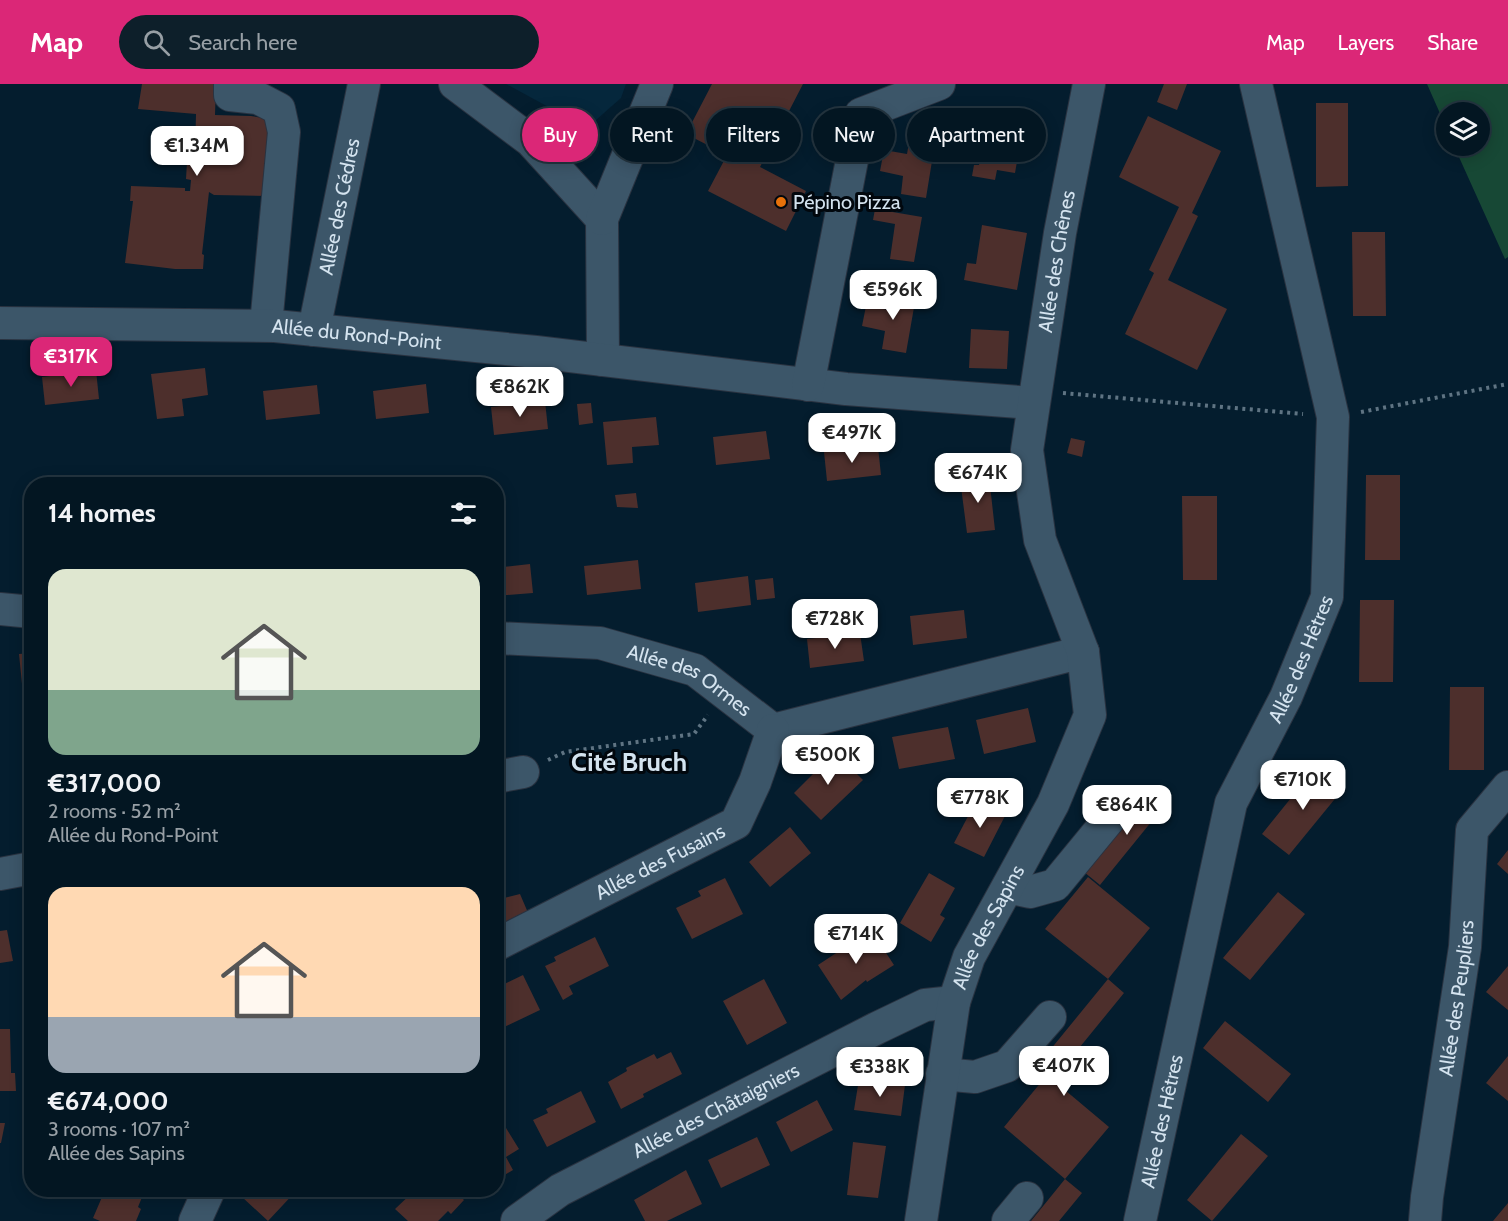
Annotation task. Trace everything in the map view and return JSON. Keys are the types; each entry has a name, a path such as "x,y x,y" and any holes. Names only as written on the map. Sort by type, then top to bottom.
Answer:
{"street":[{"path":"230,84 230,95 258,98 279,109 284,132 266,325"},
{"name":"Allée des Cédres","path":"314,330 364,84"},
{"path":"455,84 531,141 602,219"},
{"path":"603,360 602,219 657,84"},
{"path":"808,385 861,114 939,84"},
{"name":"Allée des Chênes","path":"1034,397 1060,233 1089,84"},
{"name":"Allée des Hêtres","path":"1140,1221 1231,803 1286,697 1328,597 1333,417 1256,84"},
{"name":"Allée du Rond-Point","path":"0,323 266,325 603,360 808,385 1034,397"},
{"name":"Allée des Sapins","path":"921,1221 954,1002 969,957 1053,804 1090,715 1083,652 1040,540 1027,450 1034,397"},
{"path":"0,609 24,611"},
{"name":"Allée des Ormes","path":"504,638 600,643 695,670 772,730 1083,652"},
{"name":"Allée des Fusains","path":"504,941 736,823 755,782 772,730"},
{"name":"Allée des Peupliers","path":"1426,1209 1466,947 1472,830 1508,787"},
{"path":"1008,887 1030,892 1055,885 1120,806"},
{"path":"0,874 24,870"},
{"name":"Allée des Châtaigniers","path":"517,1221 560,1190 877,1028 925,1005 954,1002"},
{"path":"942,1074 975,1077 1007,1066 1050,1017"},
{"path":"195,1221 206,1197"},
{"path":"1401,1221 1426,1209"}],"path":[{"path":"1034,397 1333,417 1508,384"},
{"path":"510,775 565,752 694,734"}],"shaded area":[{"path":"506,84 626,84 621,98 598,118 598,108 550,108"}],"green space":[{"path":"1427,84 1508,84 1508,257 1505,259 1459,156 1490,156 1490,102 1436,102 1436,104"}],"building":[{"path":"142,84 216,84 215,115 251,116 274,120 268,196 214,195 209,192 202,254 204,255 203,269 175,269 125,263 133,201 130,201 131,186 185,188 185,191 190,191 191,180 186,179 187,162 189,152 195,153 196,114 138,109"},
{"path":"712,84 803,84 791,108 706,108 706,144 694,138 694,119"},
{"path":"1164,84 1187,84 1177,110 1157,102"},
{"path":"1316,103 1348,103 1348,186 1316,187"},
{"path":"1148,116 1221,151 1192,213 1198,216 1168,280 1227,309 1197,370 1125,334 1154,273 1149,270 1179,207 1119,177"},
{"path":"895,152 907,154 907,162 932,162 926,198 901,194 903,176 880,171 882,162 895,162"},
{"path":"723,162 763,162 760,167 806,191 786,231 708,191"},
{"path":"979,162 1017,162 1015,173 997,170 995,180 972,176 974,165 979,165"},
{"path":"875,209 922,217 914,262 890,259 895,224 873,220"},
{"path":"982,225 1027,233 1017,290 964,280 967,263 976,264"},
{"path":"1352,232 1385,232 1386,316 1353,316"},
{"path":"892,292 916,296 906,353 882,349 885,331 862,326 866,306 889,310"},
{"path":"971,329 1009,331 1007,369 969,368"},
{"path":"205,368 208,395 182,399 184,416 157,419 151,374"},
{"path":"96,370 99,399 45,405 42,377"},
{"path":"426,384 429,413 376,419 373,391"},
{"path":"317,385 320,414 266,420 263,391"},
{"path":"545,401 548,429 494,435 491,407"},
{"path":"591,403 593,423 579,425 577,404"},
{"path":"656,417 659,445 632,447 633,463 607,465 603,422"},
{"path":"766,431 770,459 716,465 713,437"},
{"path":"1071,438 1085,441 1082,457 1067,453"},
{"path":"878,447 881,475 827,481 824,452"},
{"path":"1366,475 1400,475 1400,560 1365,560"},
{"path":"989,476 995,530 967,533 960,479"},
{"path":"636,493 638,508 617,507 615,495"},
{"path":"1182,496 1217,496 1217,580 1183,580"},
{"path":"638,560 641,589 587,595 584,566"},
{"path":"530,564 533,593 504,595 504,567"},
{"path":"748,576 751,605 698,612 695,583"},
{"path":"773,578 775,598 757,600 755,580"},
{"path":"1360,600 1394,600 1393,682 1359,682"},
{"path":"964,610 967,638 913,645 910,616"},
{"path":"860,633 864,661 810,668 807,639"},
{"path":"19,654 24,654 24,694 23,694"},
{"path":"1450,687 1484,687 1484,770 1449,770"},
{"path":"1028,708 1036,742 984,754 976,720"},
{"path":"948,727 955,759 899,769 892,737"},
{"path":"835,752 863,780 821,820 794,793"},
{"path":"1316,767 1343,789 1289,855 1262,834"},
{"path":"1153,786 1169,800 1100,885 1084,872"},
{"path":"976,801 1005,816 984,857 954,843"},
{"path":"790,827 811,853 770,887 749,862"},
{"path":"1508,850 1508,874 1497,864"},
{"path":"929,873 955,888 940,915 945,918 931,942 900,923"},
{"path":"1088,877 1150,928 1108,979 1045,929"},
{"path":"725,878 743,914 692,939 676,908 701,896 698,891"},
{"path":"1278,892 1305,914 1250,980 1223,958"},
{"path":"520,894 529,915 507,925 504,918 504,898"},
{"path":"7,930 13,961 0,963 0,931"},
{"path":"871,930 894,965 867,982 866,980 841,1000 818,965"},
{"path":"595,937 609,966 569,986 573,994 563,1000 545,966 556,961 554,957"},
{"path":"1508,966 1508,1010 1486,992"},
{"path":"523,975 540,1010 504,1027 504,984"},
{"path":"764,979 787,1023 747,1045 723,1001"},
{"path":"1108,979 1124,993 1053,1080 1109,1127 1065,1179 1004,1127 1047,1075 1037,1066"},
{"path":"1225,1021 1291,1074 1268,1102 1203,1048"},
{"path":"0,1029 10,1029 11,1073 15,1073 16,1091 0,1091"},
{"path":"671,1052 682,1074 643,1094 644,1097 621,1109 608,1082 627,1071 626,1068 654,1054 657,1059"},
{"path":"1508,1056 1508,1101 1486,1083"},
{"path":"859,1079 905,1085 901,1116 854,1110"},
{"path":"581,1091 596,1122 547,1147 533,1120 548,1113 546,1109"},
{"path":"817,1100 833,1130 791,1152 776,1122"},
{"path":"0,1123 5,1123 1,1143 0,1143"},
{"path":"504,1125 519,1149 506,1157 513,1170 504,1175"},
{"path":"1241,1134 1268,1156 1212,1221 1187,1200"},
{"path":"757,1137 770,1165 721,1188 708,1160"},
{"path":"853,1142 886,1146 878,1198 847,1195"},
{"path":"686,1170 702,1204 667,1221 645,1221 634,1200"},
{"path":"1065,1179 1082,1193 1059,1221 1031,1221"},
{"path":"102,1197 142,1197 138,1207 141,1209 136,1221 100,1221 93,1218"},
{"path":"242,1197 290,1197 268,1221"},
{"path":"408,1197 461,1197 464,1200 451,1214 448,1211 438,1221 408,1221 395,1209"},
{"path":"1508,1203 1508,1221 1493,1221"}],"place":[{"name":"Pépino Pizza","path":"781,202"}],"district":[{"name":"Cité Bruch","path":"629,762"}]}
